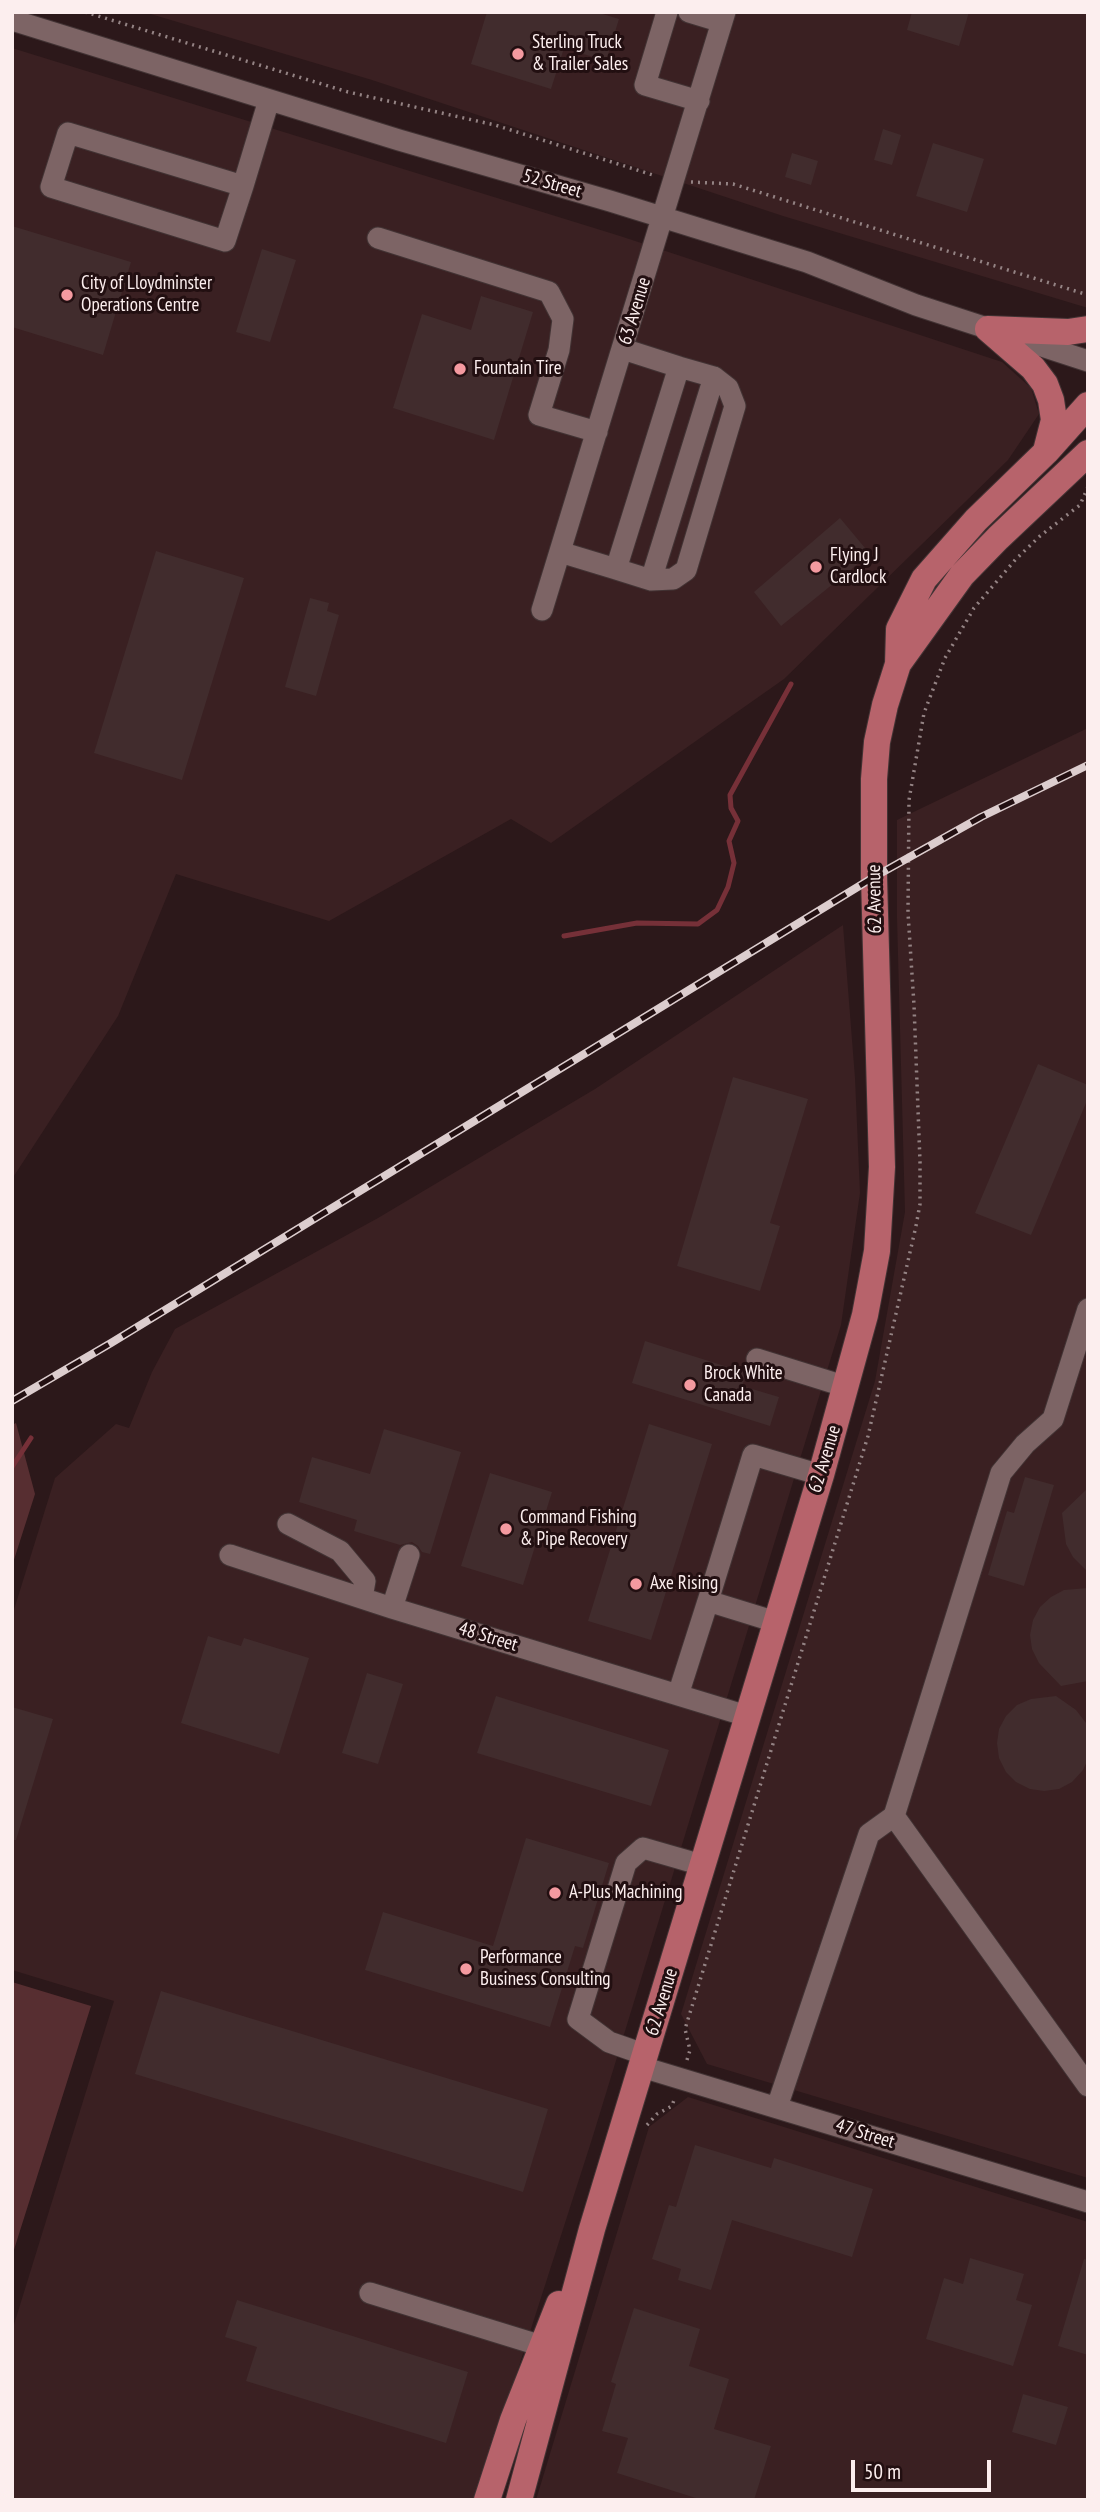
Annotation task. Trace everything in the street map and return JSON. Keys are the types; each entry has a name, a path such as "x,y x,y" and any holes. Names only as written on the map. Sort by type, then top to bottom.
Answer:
{"main road":[{"path":"988,329 1068,332 1088,329"},
{"path":"988,329 1033,368 1045,384 1054,421 1046,452"},
{"name":"62 Avenue","path":"487,2500 550,2349 592,2228 821,1475 865,1315 877,1251 881,1205 874,779 877,742 898,664 899,629 924,579 976,520 1046,452 1088,405"},
{"name":"62 Avenue","path":"898,664 962,575 1088,453"},
{"path":"1061,480 1088,467"},
{"name":"62 Avenue","path":"519,2500 550,2349"}],"street":[{"path":"667,12 645,85 699,101"},
{"path":"689,12 724,17"},
{"name":"63 Avenue","path":"542,610 724,17"},
{"name":"52 Street","path":"12,20 807,262 906,301 1088,361"},
{"path":"243,186 68,133 51,187 225,241 243,186 269,100"},
{"path":"378,237 549,292 563,319 559,350 539,415 597,432"},
{"path":"560,552 651,580 673,579 686,570 735,407 728,388 714,377 623,349"},
{"path":"616,569 679,367"},
{"path":"651,580 714,377"},
{"path":"777,2107 869,1833 894,1816 1001,1473 1025,1444 1053,1419 1088,1309"},
{"path":"757,1359 847,1387"},
{"path":"678,1695 753,1455 821,1475"},
{"path":"288,1524 340,1551 365,1581 362,1598"},
{"name":"48 Street","path":"230,1555 392,1608 747,1716"},
{"path":"392,1608 409,1555"},
{"path":"708,1601 776,1622"},
{"path":"894,1816 1088,2086"},
{"name":"47 Street","path":"702,1865 643,1848 626,1863 578,2019 609,2042 644,2061 777,2107 1088,2202"},
{"path":"370,2293 550,2349"}],"path":[{"path":"85,12 348,92 495,125 639,170 646,175"},
{"path":"703,184 714,181 733,184 1088,295"}],"shaded area":[{"path":"144,12 1088,12 1088,308 783,216 372,80"},
{"path":"12,48 620,236 1002,362 1031,388 1039,414 1008,460 784,679 551,843 511,819 329,921 176,874 118,1016 12,1179"},
{"path":"1088,728 1088,2178 707,2064 681,2014 875,1381 905,1212 897,820"},
{"path":"843,925 855,1078 860,1193 841,1325 592,2139 476,2500 12,2500 12,2331 114,2001 12,1970 12,1616 55,1478 116,1424 129,1428 152,1372 175,1329 378,1218 595,1089"},
{"path":"16,1423 35,1494 12,1566 12,1425"},
{"path":"12,1982 91,2006 12,2256"},
{"path":"688,2097 1088,2222 1088,2500 536,2500 649,2127"}],"building":[{"name":"Sterling Truck & Trailer Sales","path":"487,12 596,12 619,19 606,61 564,48 551,89 471,64"},
{"path":"912,12 969,12 959,46 907,30"},
{"path":"883,129 901,135 892,165 874,160"},
{"path":"933,143 984,159 967,212 916,196"},
{"path":"792,153 818,161 811,185 785,177"},
{"name":"City of Lloydminster Operations Centre","path":"12,226 131,262 103,355 12,327"},
{"path":"262,249 296,260 270,342 236,332"},
{"name":"Fountain Tire","path":"481,296 533,312 494,440 393,408 422,314 471,330"},
{"path":"840,518 870,554 781,626 754,592"},
{"path":"156,551 244,578 182,780 94,753"},
{"path":"310,598 329,603 327,611 339,615 316,696 285,687"},
{"path":"1038,1064 1088,1085 1088,1098 1031,1235 975,1213"},
{"path":"733,1077 808,1099 770,1223 780,1226 760,1291 677,1266"},
{"name":"Brock White Canada","path":"645,1341 747,1373 742,1386 779,1397 770,1426 632,1383"},
{"path":"649,1424 712,1444 651,1640 588,1621"},
{"path":"384,1429 461,1452 430,1554 422,1552 412,1542 400,1545 354,1531 357,1520 299,1502 312,1457 370,1474"},
{"name":"Command Fishing & Pipe Recovery","path":"490,1473 552,1492 523,1585 461,1566"},
{"path":"1025,1477 1054,1485 1024,1586 988,1575 1007,1511 1014,1513"},
{"path":"1088,1488 1088,1572 1073,1557 1066,1544 1062,1513"},
{"path":"1088,1588 1088,1681 1061,1686 1039,1663 1032,1649 1030,1635 1033,1620 1040,1607 1051,1597 1064,1590"},
{"path":"208,1636 241,1646 244,1638 309,1658 279,1754 181,1723"},
{"path":"367,1673 403,1684 378,1764 342,1753"},
{"path":"496,1696 669,1750 651,1806 477,1753"},
{"path":"1056,1696 1076,1710 1086,1723 1088,1759 1083,1770 1072,1782 1059,1789 1030,1789 1016,1782 1006,1772 999,1758 999,1729 1006,1716 1017,1705 1031,1699"},
{"path":"12,1707 53,1719 16,1840 12,1840"},
{"path":"526,1838 609,1863 583,1948 575,1946 550,2027 365,1970 383,1912 493,1946"},
{"path":"161,1991 548,2109 523,2192 135,2074"},
{"path":"695,2145 771,2168 774,2158 873,2189 852,2257 732,2220 711,2290 678,2280 681,2269 652,2259 669,2205 676,2207"},
{"path":"970,2258 1024,2274 1016,2300 1032,2305 1013,2366 926,2339 944,2278 963,2284"},
{"path":"1084,2259 1088,2260 1088,2355 1058,2346"},
{"path":"237,2300 468,2372 446,2443 246,2381 257,2347 225,2337"},
{"path":"634,2308 700,2329 689,2366 729,2379 714,2429 771,2446 754,2500 702,2500 617,2473 628,2438 602,2431 616,2384 611,2382"},
{"path":"1023,2394 1068,2407 1056,2445 1012,2432"}],"waterway":[{"path":"564,936 637,923 698,924 717,910 728,887 734,863 729,841 738,821 731,808 730,795 791,684"},
{"path":"12,1467 31,1438"}],"railway":[{"path":"12,1401 874,877 981,817 1088,765"}],"place":[{"name":"Sterling Truck & Trailer Sales","path":"518,54"},
{"name":"City of Lloydminster Operations Centre","path":"67,295"},
{"name":"Fountain Tire","path":"460,369"},
{"name":"Flying J Cardlock","path":"816,567"},
{"name":"Brock White Canada","path":"690,1385"},
{"name":"Command Fishing & Pipe Recovery","path":"506,1529"},
{"name":"Axe Rising","path":"636,1584"},
{"name":"A-Plus Machining","path":"555,1893"},
{"name":"Performance Business Consulting","path":"466,1969"}]}
